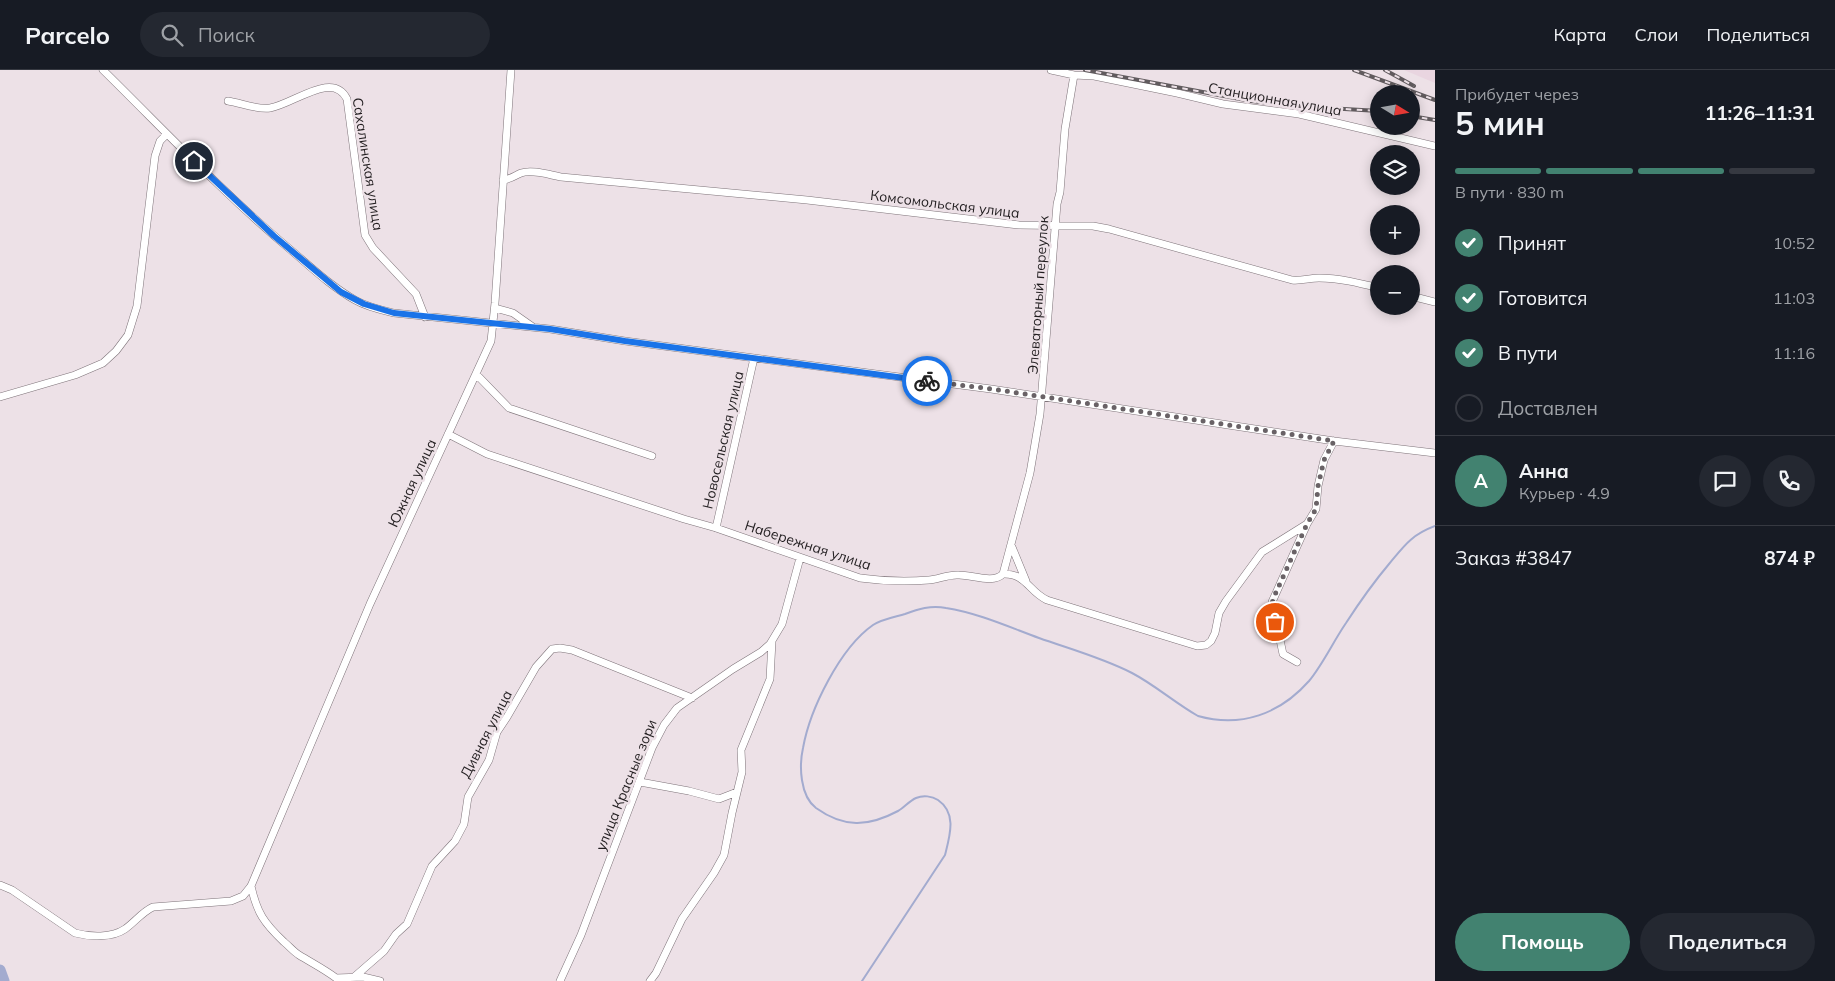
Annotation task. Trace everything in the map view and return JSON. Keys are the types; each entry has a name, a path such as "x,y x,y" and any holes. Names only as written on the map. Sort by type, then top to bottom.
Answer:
{"street":[{"path":"103,70 166,135 274,236 341,292 379,310 533,328 992,389 1334,441 1435,454"},
{"name":"Южная улица","path":"251,886 370,604 491,341 495,308 511,70"},
{"name":"Станционная улица","path":"1051,70 1074,75 1094,76 1222,104 1299,114 1435,146"},
{"name":"Элеваторный переулок","path":"1003,574 1030,473 1042,398 1065,129 1074,75"},
{"name":"Сахалинская улица","path":"228,101 254,107 271,108 323,83 335,83 340,86 346,99 365,235 373,248 416,294 425,316"},
{"path":"0,397 75,375 103,363 116,351 128,335 136,306 155,156 160,141 166,135"},
{"name":"Комсомольская улица","path":"503,180 512,179 523,173 541,173 561,177 807,200 1019,225 1093,226 1292,280 1336,279 1370,286"},
{"path":"1420,298 1435,302"},
{"path":"495,308 513,313 533,328"},
{"name":"Новосельская улица","path":"716,528 754,358"},
{"path":"476,374 509,408 652,456"},
{"name":"Набережная улица","path":"448,434 487,454 684,520 716,528 860,578 882,581 929,580 958,574 993,579 999,578 1003,574 1016,575 1027,583 1039,596 1172,638 1188,645 1201,646 1209,643 1214,637 1222,608 1262,552 1307,524"},
{"path":"1297,662 1283,654 1272,602 1307,524 1316,509 1318,486 1324,460 1334,441"},
{"path":"1012,546 1027,583"},
{"name":"улица Красные зори","path":"560,981 581,935 660,731 667,719 678,708 761,652 772,641 782,624 800,558"},
{"path":"650,981 682,918 714,873 724,855 742,772 741,750 770,679 772,641"},
{"name":"Дивная улица","path":"353,978 384,950 396,934 407,924 432,866 455,841 464,824 468,796 489,760 497,732 508,718 536,666 549,652 560,648 572,650 692,698"},
{"path":"672,691 677,699 678,708"},
{"path":"640,782 719,798 737,792"},
{"path":"0,885 12,890 75,933 84,936 107,935 124,930 145,910 153,907 231,901 243,896 251,886"},
{"path":"251,886 260,916 294,950 336,978 363,977 380,981"}],"shaded area":[{"path":"1404,70 1435,70 1435,83"}],"waterway":[{"path":"862,981 945,855 950,832 948,811 938,800 930,797 922,796 916,798 898,811 876,820 856,823 846,822 826,815 811,803 804,788 801,763 812,716 828,680 838,664 849,648 873,625 930,607 970,613 1110,663 1149,683 1198,716 1229,720 1244,719 1272,710 1298,692 1309,681 1356,608 1394,558 1414,537 1435,526"},
{"path":"0,970 4,981"}],"railway":[{"path":"1085,70 1251,101 1370,110"},
{"path":"1354,70 1435,100"},
{"path":"1385,70 1412,85"},
{"path":"1420,118 1435,120"}],"way so far":[{"path":"927,381 992,389 1334,441 1324,460 1318,486 1316,509 1307,524 1273,599 1272,606 1275,622"}],"route":[{"path":"194,161 274,236 341,292 379,310 550,329 625,341 927,381"}]}
